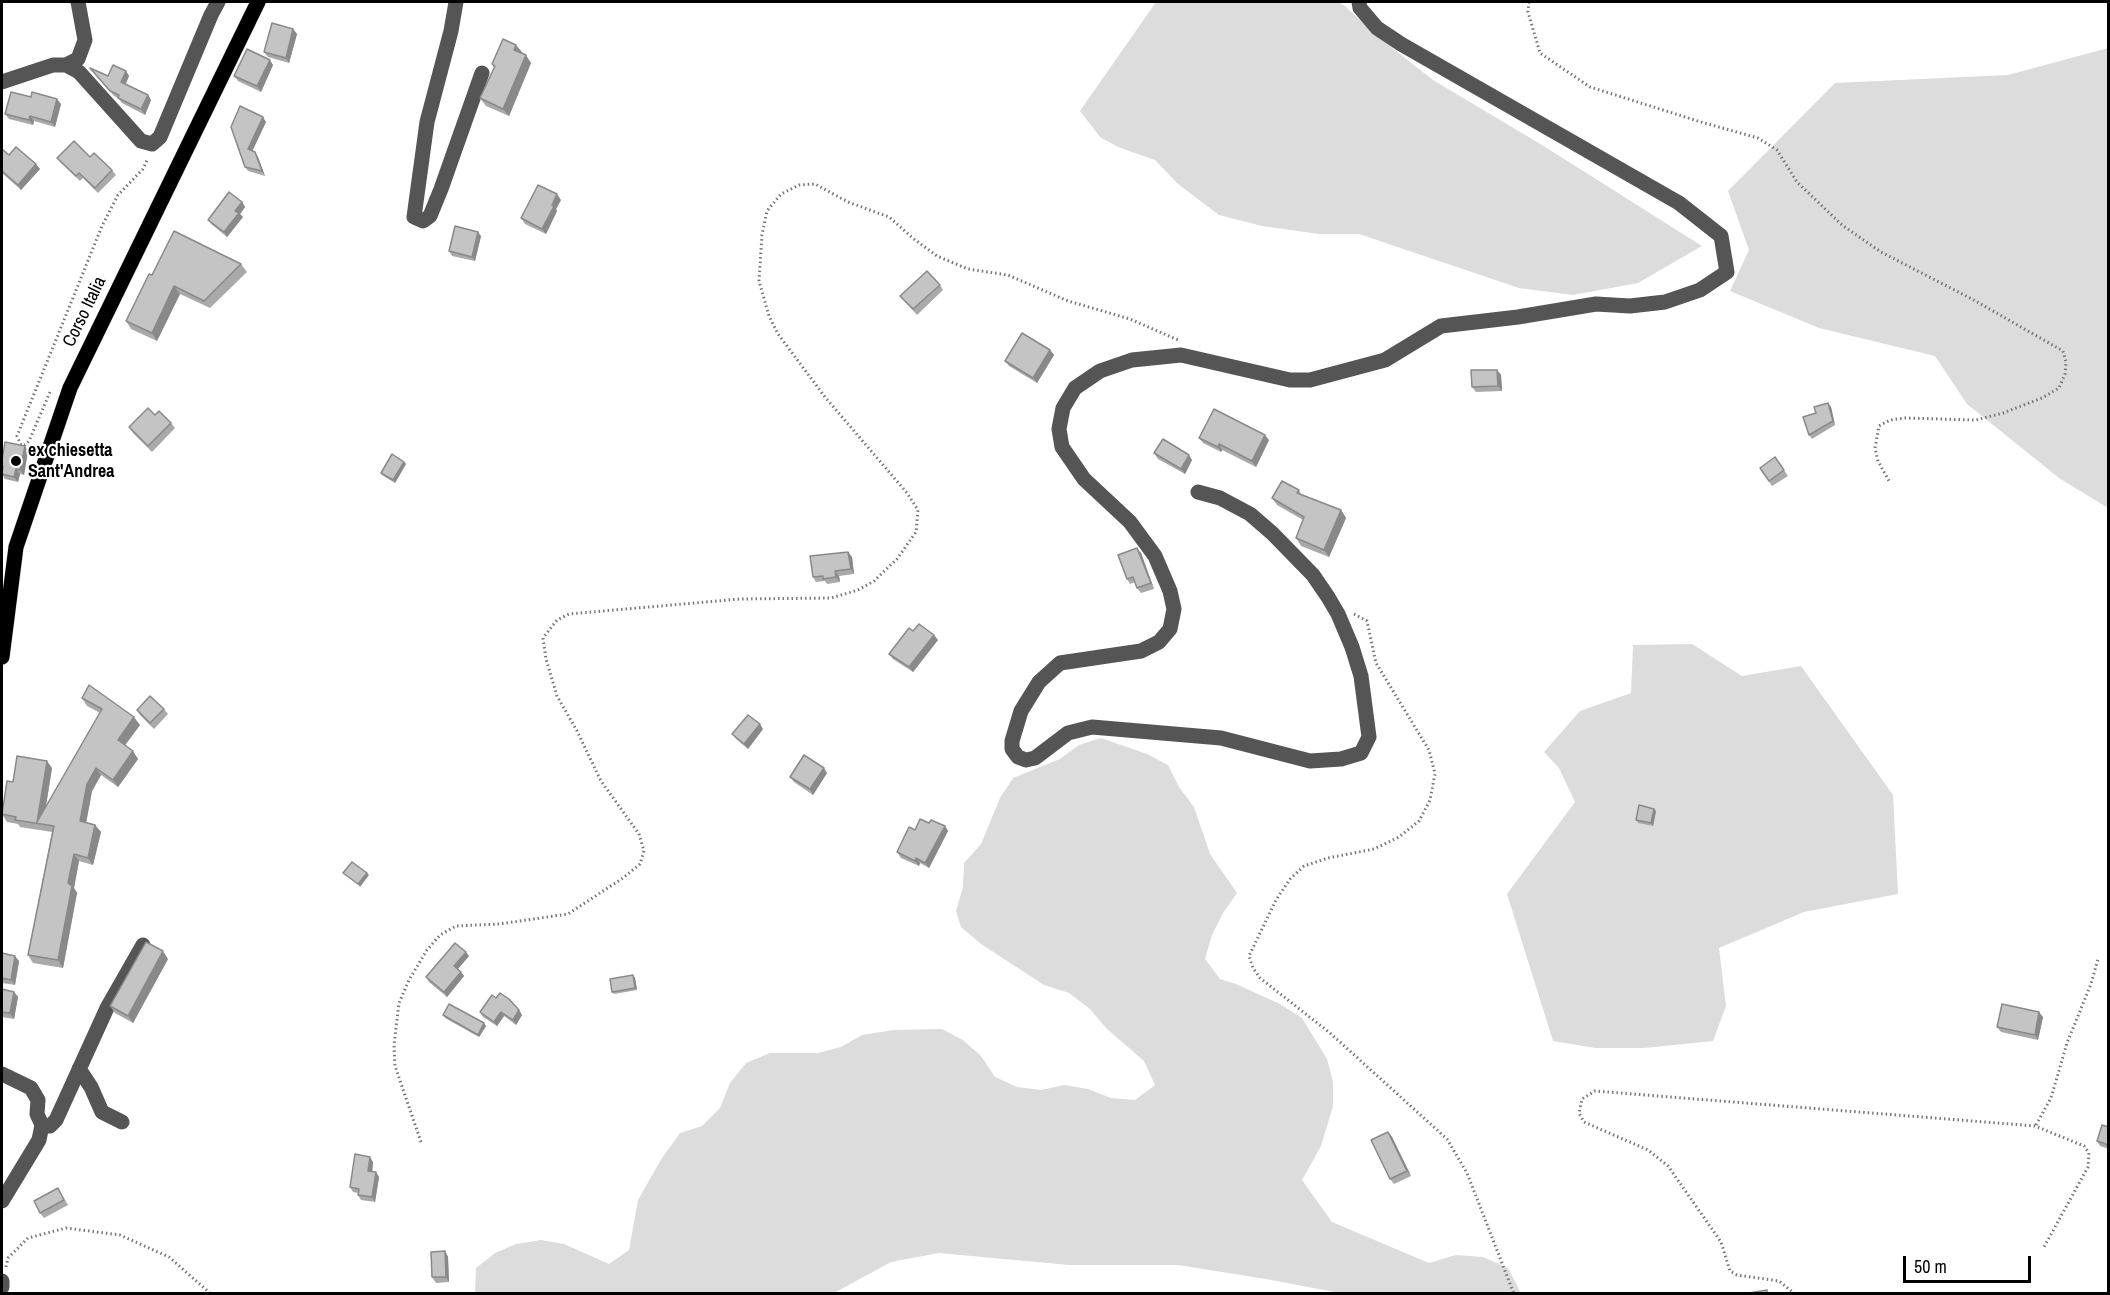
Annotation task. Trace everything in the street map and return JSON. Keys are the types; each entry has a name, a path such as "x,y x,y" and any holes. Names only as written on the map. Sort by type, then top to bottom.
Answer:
{"main road":[{"name":"Corso Italia","path":"2,657 16,547 70,388 258,2"}],"street":[{"path":"2,82 53,65 66,65 78,59 85,40 78,2"},
{"path":"66,65 79,72 141,141 148,144 155,142 160,137 218,2"},
{"path":"456,2 451,32 427,122 414,217 423,221 429,216 441,189 482,72"},
{"path":"1198,492 1220,498 1250,514 1272,533 1312,575 1338,614 1361,676 1369,737 1361,753 1341,759 1310,761 1221,738 1092,727 1068,733 1035,758 1026,760 1018,757 1012,749 1012,741 1021,711 1039,682 1060,663 1141,651 1159,642 1170,629 1174,609 1170,591 1155,556 1130,522 1084,479 1062,447 1059,429 1063,408 1075,388 1100,371 1132,360 1181,355 1290,381 1310,380 1385,360 1441,326 1518,317 1596,304 1630,306 1665,302 1700,290 1727,272 1721,236 1679,203 1401,45 1377,28 1360,8 1359,2"},
{"path":"42,1125 50,1126 56,1120 107,1008 143,945"},
{"path":"80,1069 102,1112 122,1122"},
{"path":"2,1074 31,1088 38,1100 37,1114 42,1125 39,1140 2,1201"}],"path":[{"path":"1529,2 1528,12 1540,53 1590,87 1758,138 1777,150 1797,182 1852,231 1881,252 1972,299 2063,351 2066,362 2065,374 2059,388 2042,398 2003,413 1976,420 1905,418 1890,420 1880,426 1875,448 1878,461 1889,481"},
{"path":"51,390 29,441 21,445 17,436 102,226 118,195 143,169 155,142"},
{"path":"422,1142 395,1066 394,1045 399,1003 409,980 427,950 440,935 456,926 499,924 568,914 623,878 640,864 644,851 639,834 601,780 557,696 546,659 543,638 557,620 569,614 740,599 831,598 858,590 874,581 897,559 916,532 918,510 907,493 825,397 778,334 769,316 759,281 762,235 768,211 781,194 799,185 815,184 848,202 889,217 937,256 968,269 1008,275 1068,301 1130,319 1184,342"},
{"path":"1338,614 1349,612 1367,621 1376,663 1429,750 1435,774 1430,800 1419,821 1399,837 1374,849 1328,858 1304,866 1290,879 1276,900 1249,956 1260,978 1330,1033 1447,1139 1467,1173 1515,1293"},
{"path":"2036,1126 2051,1098 2067,1043 2091,984 2098,959"},
{"path":"1795,1293 1779,1281 1737,1275 1730,1271 1721,1242 1668,1166 1648,1150 1584,1122 1580,1113 1582,1099 1595,1091 2036,1126 2084,1146 2089,1153 2088,1167 2044,1247"},
{"path":"2,1284 8,1258 28,1238 66,1228 120,1235 169,1257 210,1293"}],"shaded area":[{"path":"1156,2 1338,2 1433,80 1542,145 1702,246 1638,283 1573,295 1519,288 1359,234 1319,234 1262,226 1219,215 1178,184 1155,160 1118,147 1100,137 1080,111"},
{"path":"2108,48 2108,508 2059,478 1967,404 1935,356 1819,328 1730,291 1749,250 1728,191 1835,83 2008,75"},
{"path":"1692,644 1742,676 1801,666 1893,795 1898,894 1804,912 1719,948 1726,1006 1713,1041 1644,1048 1595,1048 1553,1041 1507,894 1575,802 1559,768 1544,752 1580,711 1631,693 1633,645"},
{"path":"1101,738 1147,754 1168,765 1179,787 1194,807 1210,854 1237,893 1223,913 1212,935 1205,959 1220,979 1280,1004 1302,1018 1327,1059 1333,1082 1333,1106 1321,1146 1302,1180 1332,1222 1429,1263 1456,1255 1483,1257 1508,1268 1521,1293 1340,1293 1178,1265 1069,1265 939,1253 891,1262 834,1293 475,1293 476,1268 495,1253 516,1244 541,1240 564,1244 609,1264 629,1250 638,1200 662,1158 680,1133 702,1126 720,1108 730,1083 746,1063 770,1053 818,1053 841,1047 862,1035 894,1030 942,1029 963,1040 981,1056 995,1077 1017,1087 1041,1090 1064,1085 1088,1089 1111,1098 1135,1100 1155,1085 1144,1061 1106,1028 1090,1009 1069,993 1044,985 981,944 961,927 956,911 963,887 964,863 981,844 1000,798 1013,778 1060,759 1079,745"}],"building":[{"path":"272,23 293,29 286,58 264,52"},
{"path":"503,39 516,45 514,50 526,55 503,109 480,98 495,66 492,64"},
{"path":"247,49 270,60 257,86 234,76"},
{"path":"113,65 126,71 121,82 148,95 141,109 118,98 119,95 110,91 90,68 108,76"},
{"path":"11,92 31,97 32,92 57,99 51,122 30,116 29,120 5,114"},
{"path":"240,106 263,117 248,149 255,152 262,171 245,167 231,127"},
{"path":"74,141 90,157 94,153 112,170 95,188 79,173 76,176 57,158"},
{"path":"16,147 36,164 18,185 2,171 2,149 9,155"},
{"path":"538,185 557,194 552,205 554,206 542,229 521,218"},
{"path":"229,192 242,202 235,211 239,213 224,232 208,220"},
{"path":"455,226 478,232 472,257 449,251"},
{"path":"174,231 241,264 204,301 174,286 152,333 126,321 149,274 152,275"},
{"path":"927,271 940,285 913,309 900,296"},
{"path":"1022,333 1050,350 1033,378 1005,361"},
{"path":"1471,370 1497,370 1498,386 1472,387"},
{"path":"1828,403 1833,421 1809,435 1803,417 1816,413 1814,407"},
{"path":"148,408 155,415 159,411 171,423 148,446 129,427"},
{"path":"1214,409 1265,435 1252,461 1219,444 1218,447 1199,438"},
{"path":"1163,439 1189,455 1181,469 1154,453"},
{"name":"ex chiesetta Sant'Andrea","path":"5,442 25,446 20,470 16,469 14,477 2,474"},
{"path":"392,454 404,462 393,480 381,473"},
{"path":"1775,457 1784,470 1769,481 1760,468"},
{"path":"1282,481 1299,490 1297,493 1341,510 1324,550 1296,538 1304,517 1272,498"},
{"path":"1137,548 1151,583 1137,588 1133,577 1127,579 1118,555"},
{"path":"848,552 851,569 835,571 836,577 823,579 823,576 813,577 810,556"},
{"path":"919,624 934,635 909,667 889,654 909,628 913,631"},
{"path":"89,685 134,717 118,740 133,751 113,780 96,768 87,784 80,821 95,825 88,858 74,854 68,883 72,886 58,960 28,955 54,826 15,820 16,817 2,814 7,781 13,782 17,756 47,761 37,822 102,709 82,698"},
{"path":"150,696 164,709 150,723 137,710"},
{"path":"748,715 760,724 744,744 732,734"},
{"path":"804,755 824,768 810,789 790,777"},
{"path":"1639,805 1654,809 1651,823 1636,820"},
{"path":"920,819 929,823 931,820 945,826 925,863 897,852 909,827 915,830"},
{"path":"352,862 367,873 358,884 343,873"},
{"path":"146,942 163,951 128,1016 110,1006"},
{"path":"455,943 466,952 454,966 461,972 444,992 426,977"},
{"path":"2,953 15,956 11,980 2,978"},
{"path":"633,975 635,988 612,992 610,979"},
{"path":"2,989 14,992 10,1013 2,1012"},
{"path":"500,993 519,1010 513,1020 501,1012 494,1022 480,1012 492,995 496,998"},
{"path":"449,1004 484,1023 478,1035 443,1015"},
{"path":"2002,1004 2039,1012 2035,1035 1997,1027"},
{"path":"2102,1125 2109,1127 2109,1145 2097,1141"},
{"path":"1388,1132 1407,1171 1390,1179 1371,1140"},
{"path":"355,1154 370,1157 368,1171 376,1172 372,1197 358,1195 359,1189 350,1187"},
{"path":"58,1188 64,1200 40,1213 34,1201"},
{"path":"445,1251 446,1277 432,1277 431,1252"},
{"path":"1767,1290 1767,1293 1749,1293"}],"place":[{"name":"ex chiesetta Sant'Andrea","path":"16,461"}]}
